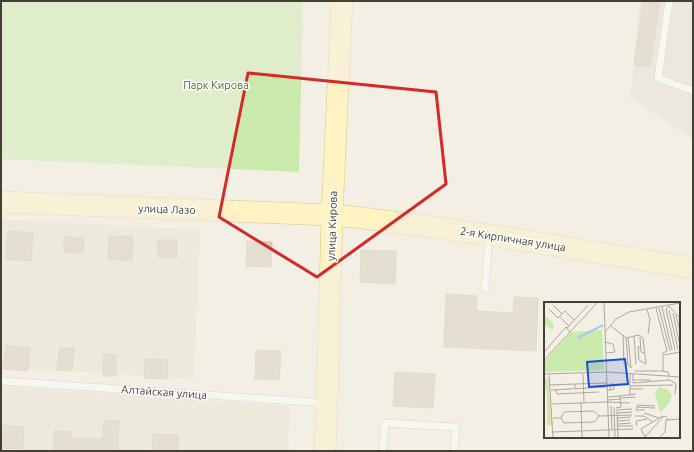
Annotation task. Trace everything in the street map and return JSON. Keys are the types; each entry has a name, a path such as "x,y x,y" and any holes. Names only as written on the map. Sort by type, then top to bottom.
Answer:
{"street":[{"name":"улица Кирова","path":"325,451 332,215 342,1"},
{"name":"улица Лазо","path":"1,202 332,215"},
{"name":"2-я Кирпичная улица","path":"332,215 489,235 693,268"}],"lane":[{"path":"669,1 658,78 693,91"},
{"path":"485,289 489,235"},
{"name":"Алтайская улица","path":"1,381 327,403"},
{"path":"383,451 385,423 456,427 454,451"}],"highlighted area":[{"path":"248,73 436,92 446,184 317,277 219,217"}],"shaded area":[{"path":"640,1 693,1 693,139 630,98"},
{"path":"1,219 200,230 194,379 1,367"},
{"path":"1,386 290,406 288,451 73,451 1,449"}],"green space":[{"name":"Парк Кирова","path":"1,1 303,1 299,172 1,159"}],"building":[{"path":"643,1 660,1 650,67 634,65"},
{"path":"8,231 33,233 31,261 6,259"},
{"path":"109,236 133,237 132,261 108,259"},
{"path":"64,237 84,238 83,253 64,252"},
{"path":"157,240 177,240 177,258 158,257"},
{"path":"247,241 272,242 271,267 246,266"},
{"path":"361,250 396,251 395,284 360,282"},
{"path":"446,294 477,296 476,311 513,313 514,297 538,298 536,351 444,347"},
{"path":"6,345 30,348 28,371 3,369"},
{"path":"59,348 74,349 72,371 57,370"},
{"path":"256,350 281,351 279,380 255,379"},
{"path":"104,354 116,355 116,376 103,376"},
{"path":"145,359 168,360 167,379 144,378"},
{"path":"395,372 435,374 433,408 393,406"},
{"path":"104,420 119,421 119,451 53,451 54,431 72,432 72,438 103,439"},
{"path":"1,425 24,427 23,449 1,448"},
{"path":"153,434 178,435 178,451 152,451"}]}
